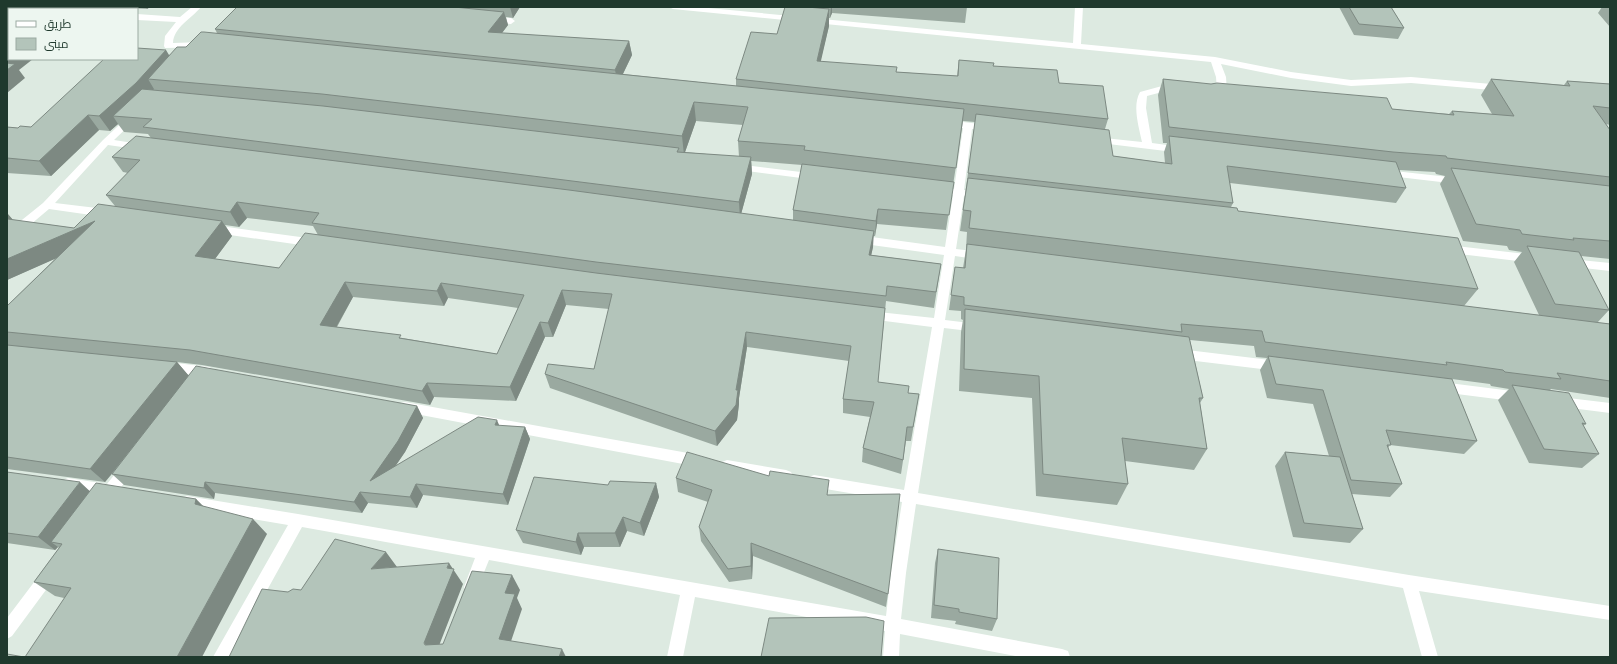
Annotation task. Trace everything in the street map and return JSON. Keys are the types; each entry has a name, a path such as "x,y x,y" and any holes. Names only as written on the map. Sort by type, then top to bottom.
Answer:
{"street":[{"path":"7,7 21,8"},
{"path":"193,53 208,43 165,48 169,36 182,20 197,7"},
{"path":"673,7 1215,60 1291,75 1351,83 1411,80 1514,89"},
{"path":"1077,46 1079,7"},
{"path":"138,17 182,20"},
{"path":"479,18 511,21"},
{"path":"1205,96 1222,92 1221,77 1215,60"},
{"path":"1147,146 1141,108 1143,94 1162,90 1183,92"},
{"path":"7,238 47,205 106,142 139,111"},
{"path":"937,122 1000,129"},
{"path":"891,657 892,625 910,499 951,252 968,125"},
{"path":"1085,139 1194,151"},
{"path":"106,142 154,148"},
{"path":"726,166 827,178"},
{"path":"1375,172 1469,182"},
{"path":"928,189 991,196"},
{"path":"47,205 118,215"},
{"path":"205,227 323,244"},
{"path":"849,238 990,257"},
{"path":"1439,248 1542,260"},
{"path":"1558,262 1610,268"},
{"path":"860,314 987,329"},
{"path":"1168,352 1294,368"},
{"path":"155,366 226,375"},
{"path":"192,383 202,371"},
{"path":"1428,385 1531,398"},
{"path":"1547,400 1610,408"},
{"path":"391,405 910,499 1409,582 1610,613"},
{"path":"96,509 134,459"},
{"path":"51,482 126,493"},
{"path":"173,500 298,520 689,589 1062,657"},
{"path":"221,657 298,520"},
{"path":"467,598 484,553"},
{"path":"7,631 59,560"},
{"path":"1409,582 1430,657"},
{"path":"675,657 689,589"}],"building":[{"path":"237,7 454,7 504,12 488,32 629,41 615,70 215,29"},
{"path":"785,7 829,9 817,61 897,67 896,72 958,76 959,60 994,63 993,66 1057,70 1059,83 1103,86 1108,119 736,79 751,32 777,34"},
{"path":"1349,7 1391,7 1404,28 1359,24"},
{"path":"201,32 964,109 956,168 804,150 805,146 738,141 748,107 694,102 682,136 322,94 148,79 177,47 186,47"},
{"path":"7,39 8,39 8,56"},
{"path":"138,48 166,50 136,83 99,116 88,115 39,161 7,158 7,127 31,127 103,60 138,60"},
{"path":"7,63 15,64 7,70"},
{"path":"1163,79 1387,98 1392,109 1454,115 1452,111 1514,116 1491,79 1570,86 1567,81 1610,84 1610,108 1593,106 1610,130 1610,177 1447,158 1446,156 1393,152 1169,127"},
{"path":"142,89 323,106 679,148 677,152 751,157 739,202 143,127 152,119 113,116"},
{"path":"976,114 1109,130 1113,156 1172,164 1169,136 1396,162 1406,188 1227,166 1233,203 968,173"},
{"path":"136,136 569,190 874,231 869,255 941,264 936,292 887,286 886,296 596,262 312,223 319,213 237,202 230,212 106,195 140,160 112,157"},
{"path":"802,164 954,182 949,215 878,209 876,221 793,210"},
{"path":"1451,168 1610,186 1610,241 1573,238 1574,240 1522,234 1520,230 1476,224"},
{"path":"968,178 1237,208 1238,211 1458,238 1478,289 969,228 971,211 963,210"},
{"path":"98,204 222,221 195,256 279,268 305,233 596,273 885,308 878,382 909,386 908,393 919,394 913,427 907,427 903,460 863,448 874,402 843,399 851,346 746,332 736,390 738,390 736,405 715,431 545,374 548,364 594,369 612,294 562,290 548,323 540,322 510,387 427,383 422,391 190,350 7,332 7,306 95,221 7,259 7,220 74,228","holes":["345,282 437,291 441,283 524,295 497,354 399,338 401,335 320,325"]},
{"path":"967,244 1610,324 1610,381 1557,373 1561,379 1505,372 1503,370 1446,362 1447,365 1265,342 1262,331 1181,324 1182,332 964,305 964,297 951,295 955,267 965,268"},
{"path":"1527,246 1579,252 1609,310 1555,304"},
{"path":"965,309 1189,337 1203,398 1199,398 1207,449 1122,438 1128,484 1043,474 1039,376 964,369"},
{"path":"7,345 177,362 90,469 7,457"},
{"path":"1268,356 1452,379 1477,441 1386,430 1391,445 1387,445 1402,484 1351,480 1323,390 1276,384"},
{"path":"196,366 417,406 398,441 370,481 478,417 497,420 495,425 525,427 503,494 416,484 410,497 360,492 354,502 205,482 204,488 112,474"},
{"path":"1512,385 1569,393 1586,424 1582,423 1599,454 1544,449"},
{"path":"687,452 769,476 770,471 829,480 827,495 900,494 888,594 751,543 751,566 728,569 699,527 712,490 676,478"},
{"path":"1285,452 1340,457 1363,529 1304,523"},
{"path":"7,472 80,482 38,537 7,533"},
{"path":"534,477 608,485 610,481 656,483 640,523 623,517 615,533 578,533 576,542 516,530"},
{"path":"96,483 196,499 195,504 253,519 177,657 25,657 71,588 34,582 62,544 51,542"},
{"path":"335,539 386,552 371,569 449,563 447,568 454,569 424,643 425,645 443,644 472,571 512,575 505,593 515,594 499,639 562,649 559,657 229,657 262,589 288,592 293,589 301,590"},
{"path":"938,549 999,558 997,619 959,612 959,609 934,605"},
{"path":"866,617 884,621 881,657 761,657 769,618"},
{"path":"7,654 24,657 7,657"}]}
